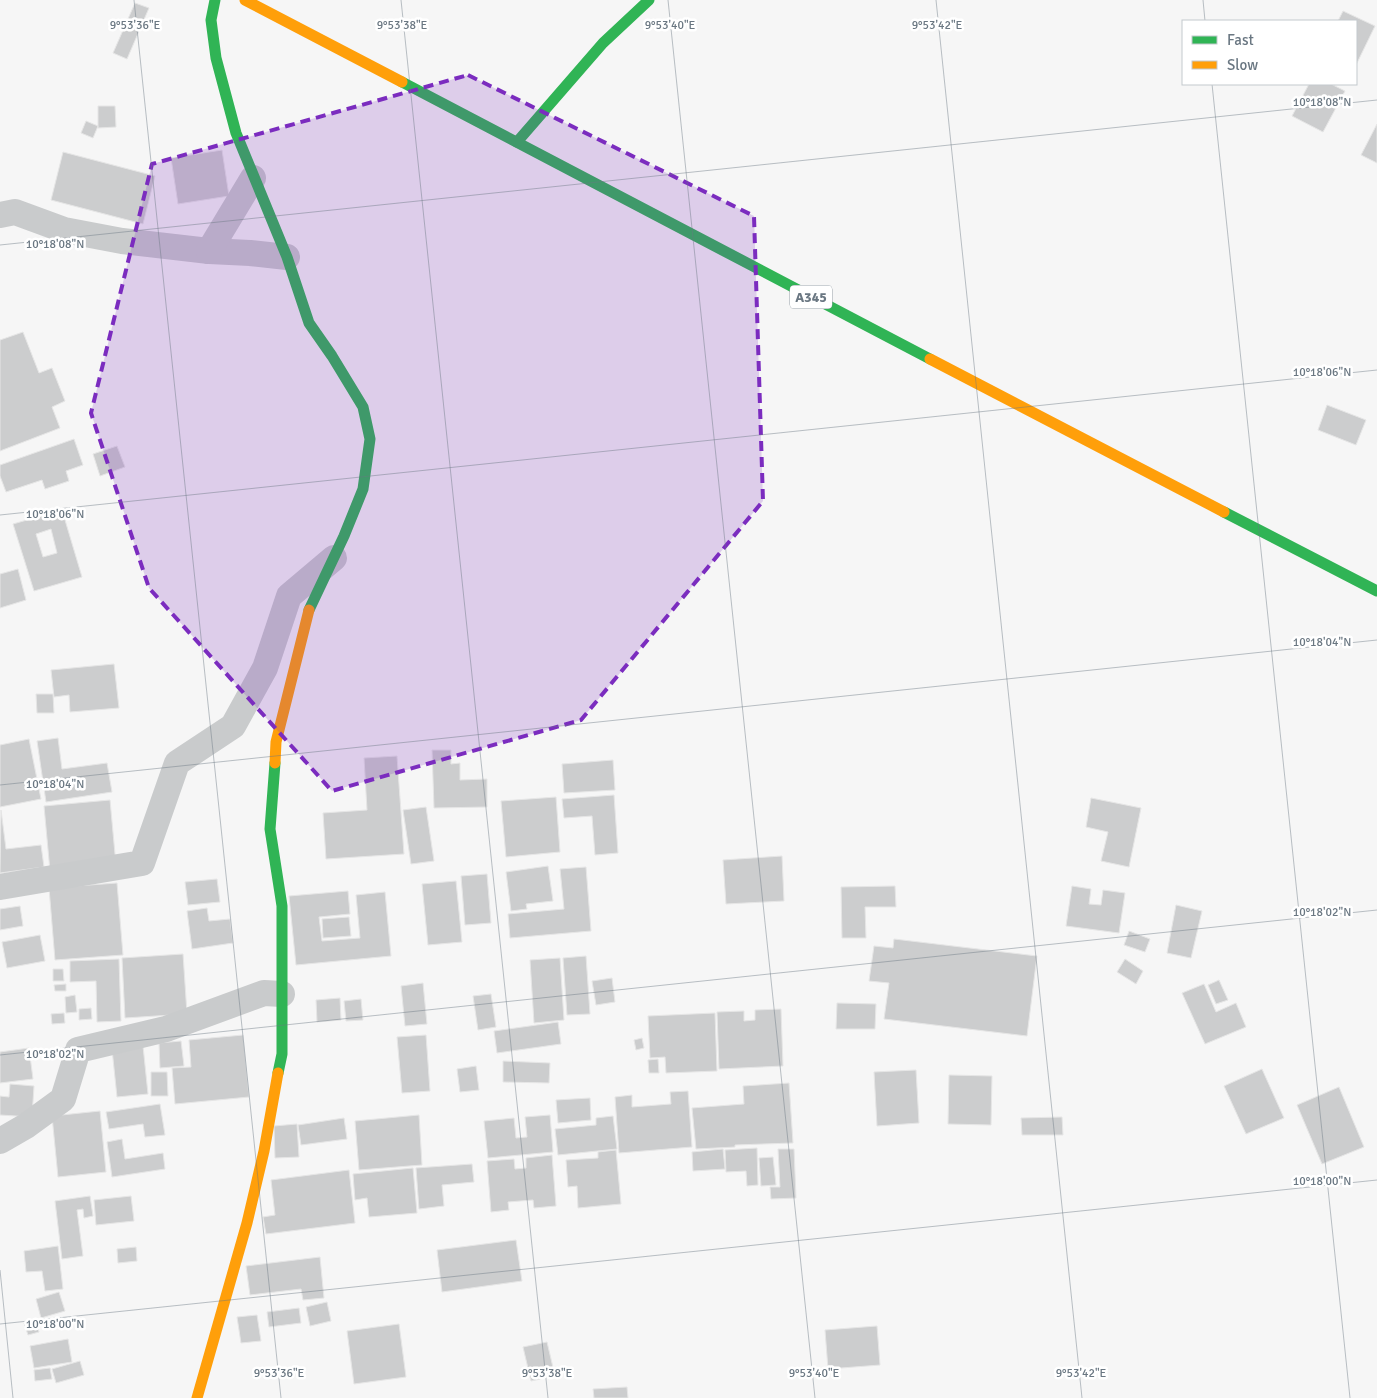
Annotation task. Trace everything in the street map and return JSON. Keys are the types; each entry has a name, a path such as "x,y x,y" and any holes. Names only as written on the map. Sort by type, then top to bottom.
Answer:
{"main road":[{"path":"197,1398 247,1223 264,1150 282,1054 282,906 270,829 276,742 307,615 364,489 370,439 363,407 332,356 309,323 287,257 236,133 216,58 211,20 215,0"},
{"name":"A345","path":"247,0 1377,591"},
{"path":"517,142 603,43 649,0"}],"street":[{"path":"209,251 253,178"},
{"path":"0,215 15,212 64,230 122,241 209,251 287,257"},
{"path":"0,887 142,863 177,763 234,726 266,668 289,596 334,558"},
{"path":"0,1141 26,1126 64,1099 78,1050 166,1029 264,993 282,994"}],"highlighted area":[{"path":"468,75 754,216 763,501 581,720 332,791 149,588 91,413 152,164"}],"building":[{"path":"135,3 149,8 127,59 113,53"},
{"path":"1343,11 1375,26 1357,63 1357,20 1338,20"},
{"path":"1308,85 1333,85 1345,91 1323,132 1292,116"},
{"path":"98,106 115,106 116,127 98,128"},
{"path":"86,121 98,126 93,138 81,133"},
{"path":"1377,124 1377,163 1361,155"},
{"path":"222,150 229,196 178,204 171,158"},
{"path":"63,152 155,176 143,224 51,200"},
{"path":"23,332 39,373 52,368 65,401 52,407 60,428 0,451 0,340"},
{"path":"1327,405 1366,420 1356,445 1318,430"},
{"path":"74,439 83,465 66,471 69,481 45,489 42,480 6,492 0,476 0,465"},
{"path":"117,446 125,467 100,476 93,454"},
{"path":"62,510 82,577 34,591 13,524","holes":["51,529 57,553 43,557 36,534"]},
{"path":"18,569 26,600 0,608 0,574"},
{"path":"114,664 119,708 70,712 69,695 54,697 51,670"},
{"path":"36,694 53,694 54,713 37,713"},
{"path":"58,738 62,769 107,763 112,792 46,802 37,741"},
{"path":"29,739 41,799 0,807 0,745"},
{"path":"432,750 451,750 451,764 460,763 460,780 487,779 487,807 434,808"},
{"path":"397,756 404,854 326,859 323,813 367,810 364,758"},
{"path":"613,760 615,790 564,793 562,764"},
{"path":"614,795 618,853 595,855 592,816 564,818 562,799"},
{"path":"556,797 560,852 506,857 501,801"},
{"path":"1091,798 1141,808 1129,867 1101,861 1108,832 1086,827"},
{"path":"110,800 116,865 50,871 44,806"},
{"path":"426,807 434,861 411,864 403,810"},
{"path":"1,810 6,849 41,845 44,867 0,873"},
{"path":"782,856 784,901 726,904 723,860"},
{"path":"548,866 553,901 526,904 527,909 511,911 506,872"},
{"path":"586,867 591,931 510,938 508,914 564,909 560,869"},
{"path":"487,874 491,923 465,925 461,876"},
{"path":"217,879 220,902 188,905 185,882"},
{"path":"456,881 462,942 428,945 422,884"},
{"path":"117,883 123,955 55,960 49,888"},
{"path":"895,886 896,907 865,907 866,938 842,938 841,887"},
{"path":"1072,886 1091,889 1089,904 1101,905 1103,890 1125,893 1119,933 1066,926"},
{"path":"348,891 350,914 319,917 322,941 360,938 356,895 385,892 391,956 296,965 289,896"},
{"path":"1176,905 1202,911 1191,958 1167,953"},
{"path":"20,906 23,926 0,930 0,909"},
{"path":"207,908 209,921 230,919 233,943 192,949 187,911"},
{"path":"349,917 351,936 323,938 322,919"},
{"path":"1129,931 1150,939 1145,952 1124,945"},
{"path":"40,935 45,961 7,968 2,942"},
{"path":"894,939 1037,956 1027,1036 884,1019 889,983 869,981 874,946 893,948"},
{"path":"183,954 187,1014 125,1018 122,958"},
{"path":"586,956 590,1014 567,1015 563,958"},
{"path":"560,958 564,1020 534,1023 530,960"},
{"path":"119,959 121,1021 97,1022 96,981 70,982 70,961"},
{"path":"1125,959 1143,971 1136,984 1117,972"},
{"path":"53,969 63,969 64,981 53,981"},
{"path":"612,978 615,1002 596,1005 592,981"},
{"path":"1219,980 1228,1000 1216,1004 1208,985"},
{"path":"423,983 427,1024 405,1026 401,986"},
{"path":"66,984 66,991 55,991 54,985"},
{"path":"1204,984 1216,1012 1236,1003 1246,1027 1205,1044 1182,993"},
{"path":"491,994 496,1027 478,1030 473,996"},
{"path":"75,995 77,1012 66,1013 65,997"},
{"path":"340,998 341,1020 317,1022 316,1000"},
{"path":"361,999 363,1020 346,1021 344,1001"},
{"path":"837,1003 876,1004 875,1029 836,1029"},
{"path":"91,1008 92,1019 79,1020 79,1009"},
{"path":"781,1009 783,1066 719,1069 717,1012 744,1011 744,1021 755,1020 755,1010"},
{"path":"64,1013 65,1023 52,1024 51,1014"},
{"path":"715,1013 717,1071 666,1073 665,1057 650,1058 648,1016"},
{"path":"558,1022 561,1044 497,1053 494,1031"},
{"path":"243,1035 249,1097 175,1104 172,1068 191,1067 189,1040"},
{"path":"426,1035 430,1091 402,1093 397,1037"},
{"path":"642,1038 644,1048 636,1050 634,1040"},
{"path":"181,1041 184,1066 160,1068 159,1043"},
{"path":"143,1046 148,1094 117,1097 112,1049"},
{"path":"29,1048 33,1079 0,1083 0,1052"},
{"path":"658,1059 659,1073 649,1073 648,1060"},
{"path":"503,1061 550,1063 549,1083 503,1082"},
{"path":"476,1066 479,1090 460,1092 457,1069"},
{"path":"1262,1069 1284,1118 1246,1134 1224,1086"},
{"path":"916,1070 919,1123 877,1126 874,1072"},
{"path":"151,1072 167,1072 168,1096 151,1096"},
{"path":"949,1075 992,1076 991,1125 948,1124"},
{"path":"789,1083 793,1143 735,1145 735,1147 696,1149 692,1108 744,1104 743,1086"},
{"path":"10,1084 34,1086 32,1117 0,1115 0,1096 9,1097"},
{"path":"1339,1087 1364,1147 1322,1164 1297,1105"},
{"path":"688,1091 692,1147 619,1153 615,1097 632,1095 632,1107 671,1104 670,1092"},
{"path":"590,1098 591,1120 558,1123 556,1100"},
{"path":"160,1104 165,1135 145,1137 143,1124 109,1129 106,1112"},
{"path":"100,1111 106,1172 58,1177 52,1116"},
{"path":"419,1115 422,1165 359,1170 355,1121"},
{"path":"550,1115 553,1152 488,1158 484,1121 514,1118 516,1138 527,1137 525,1117"},
{"path":"613,1116 617,1149 558,1155 555,1129 596,1125 596,1118"},
{"path":"1062,1117 1063,1135 1022,1135 1021,1118"},
{"path":"344,1118 347,1139 301,1145 298,1125"},
{"path":"297,1124 299,1157 275,1158 274,1126"},
{"path":"122,1139 125,1159 163,1153 165,1169 112,1177 107,1142"},
{"path":"757,1148 758,1185 747,1186 746,1171 726,1172 725,1150"},
{"path":"723,1149 725,1169 693,1171 692,1152"},
{"path":"778,1149 794,1149 796,1198 771,1199 770,1187 780,1187"},
{"path":"616,1150 621,1204 578,1208 577,1186 568,1187 566,1160 598,1158 598,1152"},
{"path":"552,1155 556,1206 534,1208 533,1200 508,1202 509,1210 491,1212 487,1161 514,1159 515,1169 526,1168 526,1158"},
{"path":"773,1157 776,1185 761,1186 759,1158"},
{"path":"472,1164 474,1182 442,1185 444,1206 419,1209 416,1168"},
{"path":"413,1168 417,1213 369,1217 367,1198 355,1200 353,1174"},
{"path":"349,1170 355,1223 266,1234 263,1217 275,1215 271,1180"},
{"path":"90,1196 93,1216 84,1218 83,1209 77,1210 83,1256 62,1259 55,1201"},
{"path":"131,1196 134,1221 96,1225 94,1200"},
{"path":"516,1240 522,1281 442,1292 437,1250"},
{"path":"58,1246 63,1289 45,1291 42,1271 26,1272 24,1251"},
{"path":"136,1247 137,1261 118,1263 117,1249"},
{"path":"320,1257 324,1298 303,1300 301,1289 250,1295 246,1266"},
{"path":"59,1292 65,1311 41,1318 36,1299"},
{"path":"327,1302 331,1321 310,1326 306,1307"},
{"path":"299,1308 301,1323 269,1327 267,1312"},
{"path":"257,1315 261,1341 241,1343 237,1317"},
{"path":"35,1320 39,1332 28,1335 24,1323"},
{"path":"399,1324 406,1377 354,1384 347,1331"},
{"path":"877,1326 880,1365 828,1369 825,1330"},
{"path":"68,1339 72,1362 34,1368 30,1346"},
{"path":"547,1342 555,1376 531,1381 523,1347"},
{"path":"80,1361 84,1375 56,1383 52,1369"},
{"path":"50,1368 52,1379 35,1381 34,1370"},
{"path":"627,1387 628,1398 594,1398 593,1389"}],"traffic: fast":[{"path":"215,0 211,20 216,58 236,133 287,257 309,323 332,356 363,407 370,439 363,489 344,536 309,610"},
{"path":"517,142 603,43 649,0"},
{"path":"402,82 930,359"},
{"path":"1224,512 1377,591"},
{"path":"275,763 270,829 282,906 282,1054 278,1073"}],"traffic: slow":[{"path":"245,0 402,82"},
{"path":"930,359 1224,512"},
{"path":"275,763 276,742 309,610"},
{"path":"197,1398 247,1223 264,1151 278,1073"}]}
